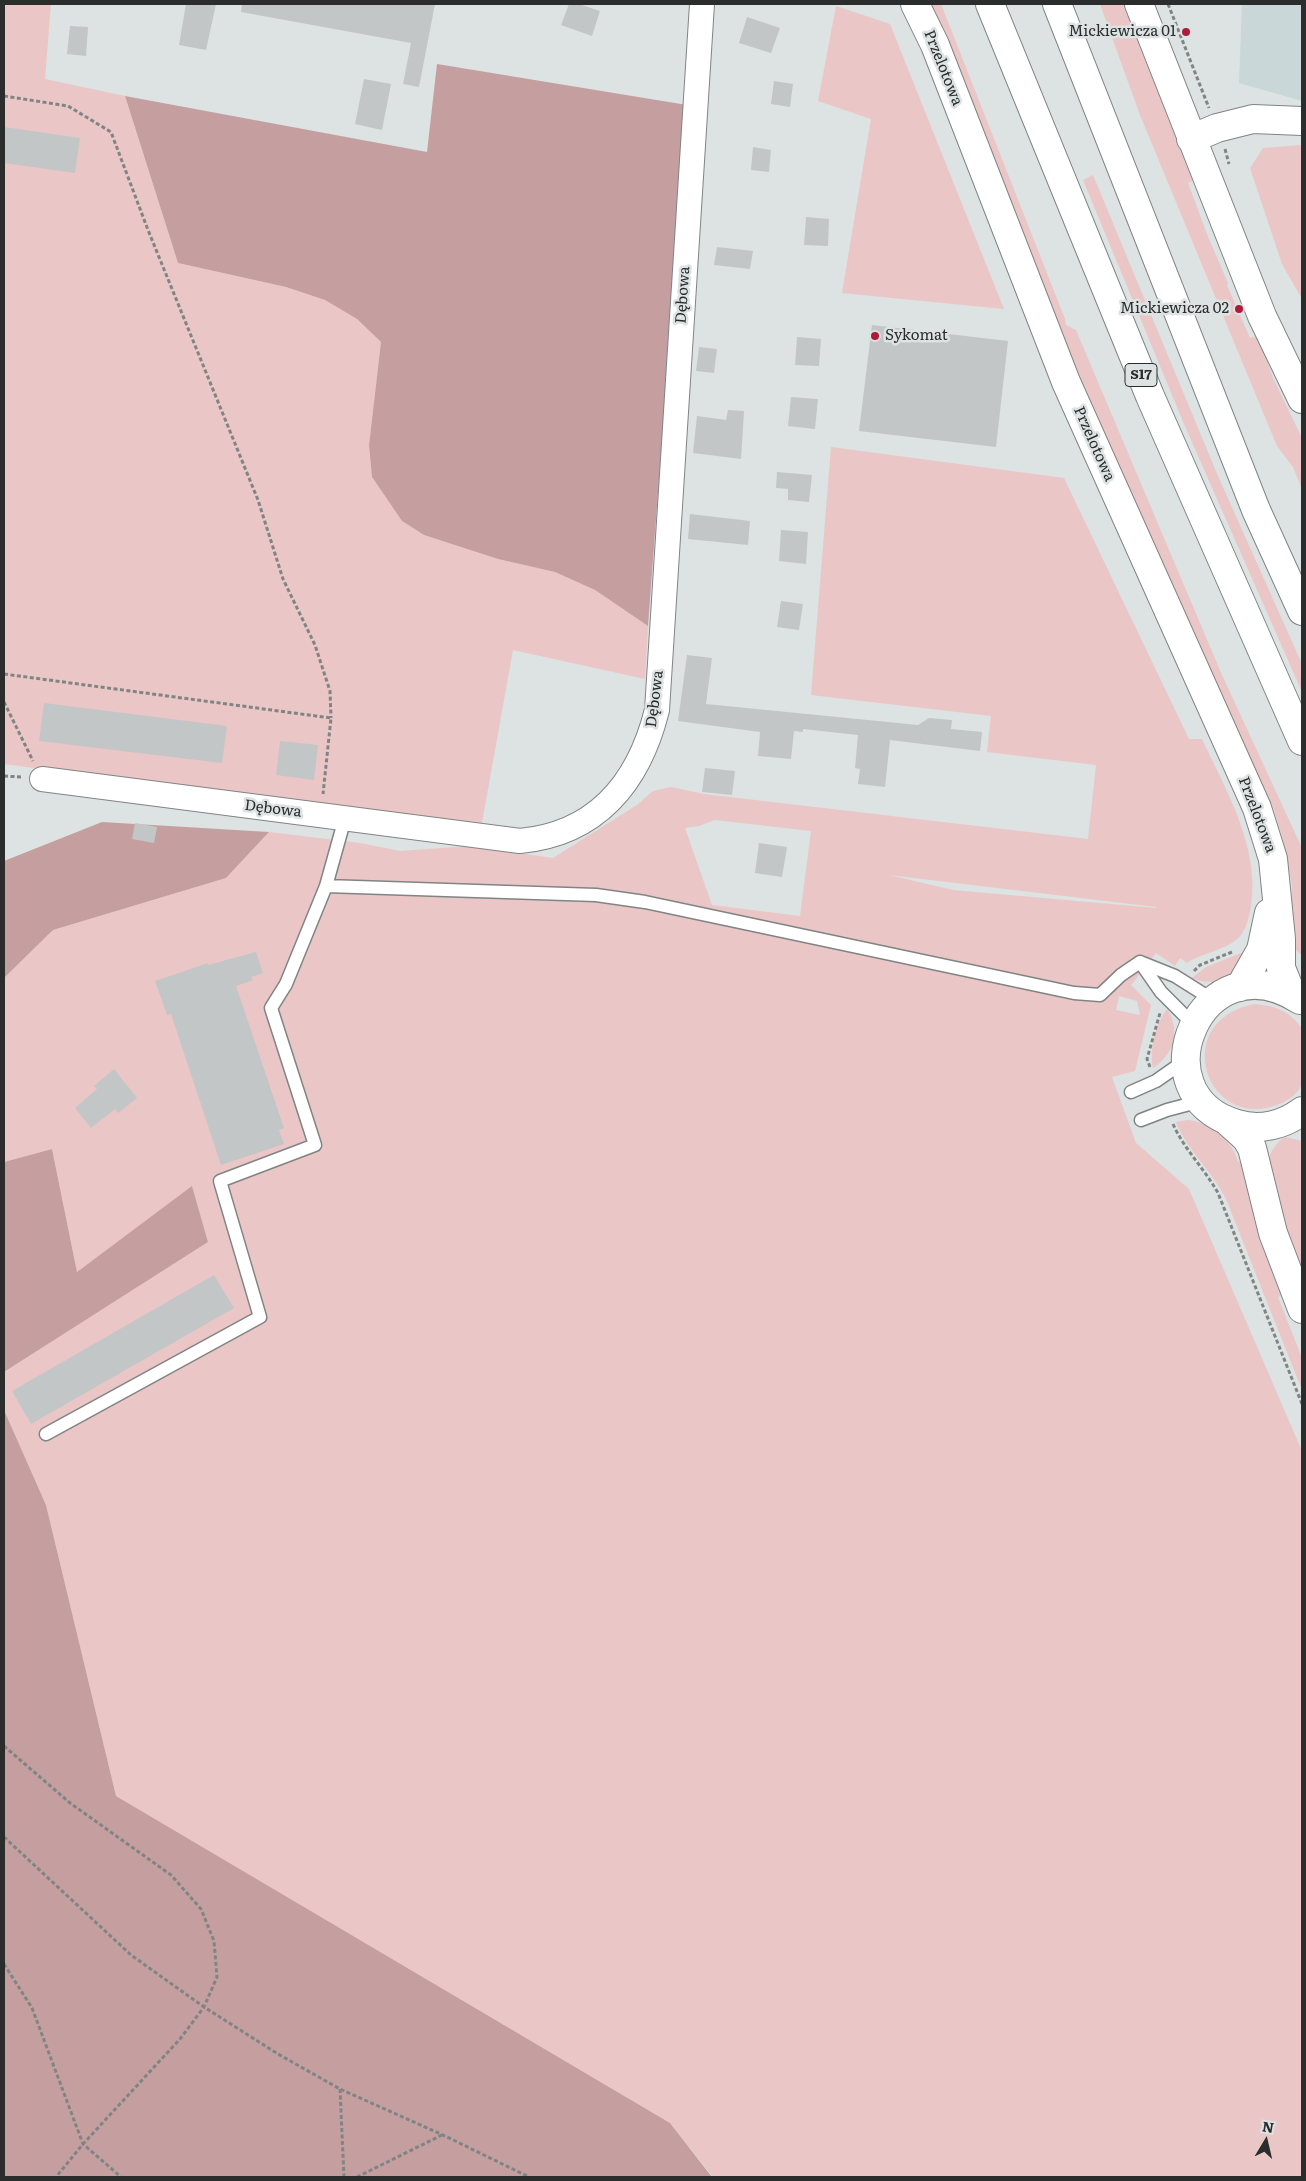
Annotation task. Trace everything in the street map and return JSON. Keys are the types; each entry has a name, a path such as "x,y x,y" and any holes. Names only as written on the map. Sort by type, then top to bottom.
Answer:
{"main road":[{"name":"Przelotowa","path":"915,4 935,45 1066,382 1257,808 1273,859 1281,968 1297,998"},
{"name":"S17","path":"990,4 1150,396 1302,741"},
{"path":"1058,4 1256,510 1302,611"},
{"path":"1139,4 1262,316 1302,399"},
{"path":"1191,138 1217,128 1253,119 1302,120"},
{"path":"1256,510 1302,572"},
{"name":"Przelotowa","path":"1240,987 1260,950 1276,882"},
{"path":"1297,998 1282,990 1262,985 1240,987 1213,1000 1193,1024 1187,1041 1186,1060 1190,1081 1201,1101 1246,1138 1252,1148 1273,1233 1302,1309"},
{"path":"1226,1120 1242,1126 1260,1127 1299,1117"}],"street":[{"name":"Dębowa","path":"42,779 520,841 542,839 565,832 616,796 638,762 650,737 657,710 702,4"}],"lane":[{"path":"46,1434 260,1317 220,1181 315,1144 272,1008 286,984 326,886 345,818"},
{"path":"326,886 596,895 645,902 1074,993 1100,995 1121,975 1140,962"},
{"path":"1140,962 1176,976 1184,983 1213,1000"},
{"path":"1140,962 1161,992 1193,1024"},
{"path":"1131,1092 1156,1081 1186,1060"},
{"path":"1141,1120 1167,1110 1201,1101"}],"path":[{"path":"4,96 68,106 111,132 148,230 258,500 283,579 315,645 330,691 331,718 321,815"},
{"path":"4,674 331,718"},
{"path":"4,702 42,779"},
{"path":"1184,983 1200,965 1236,950"},
{"path":"1156,1081 1147,1059 1159,1014 1170,1000"},
{"path":"1167,1110 1179,1139 1207,1174 1218,1193 1302,1404"},
{"path":"4,1746 70,1803 171,1875 201,1909 214,1941 216,1977 204,2007 180,2039 83,2144 56,2177"},
{"path":"4,1837 131,1955 204,2007 278,2054 340,2089 443,2135 528,2177"},
{"path":"4,1964 32,2008 83,2144 121,2177"},
{"path":"340,2089 344,2177"},
{"path":"357,2177 443,2135"}],"shaded area":[{"path":"4,4 51,4 45,79 125,96 178,263 286,287 325,300 357,319 381,342 369,445 372,477 402,521 424,535 498,559 555,572 595,590 648,626 645,679 513,650 481,828 4,764"},
{"path":"929,4 941,4 1066,325 1076,330 1222,675 1302,848 1302,956 1291,947 1292,885 1284,844 1274,810 1182,614 1060,330"},
{"path":"1100,4 1125,4 1194,180 1188,183 1228,283 1227,285 1250,338 1258,336 1273,378 1302,438 1302,489 1293,467 1277,446 1140,115"},
{"path":"1242,4 1302,4 1302,101 1239,83"},
{"path":"836,6 890,24 1004,309 842,293 871,119 818,101"},
{"path":"437,64 687,105 648,626 595,590 555,572 498,559 424,535 402,521 372,477 369,445 381,342 357,319 325,300 286,287 178,263 125,96 427,152"},
{"path":"1302,145 1302,299 1282,264 1250,168 1263,148"},
{"path":"1093,175 1218,476 1302,664 1302,692 1184,424 1083,180"},
{"path":"831,447 1064,478 1189,739 1202,739 1230,799 1246,841 1251,862 1252,884 1251,906 1245,928 1241,935 1230,944 1187,963 1180,958 1175,966 1156,953 1131,985 1151,1005 1135,1071 1112,1077 1136,1143 1189,1189 1302,1451 1302,2177 713,2177 670,2123 116,1796 46,1505 4,1410 4,1372 208,1242 192,1187 77,1272 52,1149 4,1162 4,978 53,930 226,878 269,832 360,843 400,851 469,846 553,858 637,805 653,791 671,787 704,794 1088,839 1096,765 987,752 991,716 811,695","holes":["715,820 811,831 800,916 712,905 685,828 699,826","889,875 1156,908 953,890","1119,996 1137,1001 1140,1015 1116,1010"]},
{"path":"102,822 269,832 226,878 53,930 4,978 4,861"},
{"path":"1241,953 1250,955 1238,969 1226,978 1211,982 1192,978 1206,967"},
{"path":"1255,1004 1282,1010 1298,1023 1302,1029 1303,1070 1301,1087 1292,1097 1277,1105 1252,1109 1231,1102 1216,1089 1207,1070 1205,1050 1212,1030 1228,1014"},
{"path":"1167,1009 1174,1025 1173,1042 1166,1056 1153,1068 1154,1037"},
{"path":"1188,1120 1204,1124 1219,1134 1231,1147 1238,1162 1242,1161 1258,1229 1282,1295 1278,1297 1302,1358 1302,1390 1226,1199 1214,1179 1186,1142 1176,1122"},
{"path":"1285,1137 1302,1141 1302,1271 1280,1219 1269,1179 1269,1157 1276,1145"},
{"path":"52,1149 77,1272 192,1186 208,1242 4,1372 4,1162"},
{"path":"4,1410 46,1505 116,1796 670,2123 712,2177 4,2177"}],"building":[{"path":"186,4 216,4 206,50 179,45"},
{"path":"242,4 435,4 419,87 403,84 411,43 241,12"},
{"path":"569,4 579,4 600,11 592,36 561,25"},
{"path":"747,17 780,28 771,53 739,43"},
{"path":"70,26 88,27 86,56 67,54"},
{"path":"364,79 391,84 382,130 355,124"},
{"path":"774,81 793,84 790,107 771,104"},
{"path":"4,127 80,138 75,173 4,163"},
{"path":"753,147 771,150 769,172 751,170"},
{"path":"806,217 829,219 828,246 804,245"},
{"path":"717,247 753,251 750,269 714,265"},
{"path":"872,325 1008,341 996,447 859,431"},
{"path":"797,337 821,339 819,366 795,365"},
{"path":"699,347 717,349 714,373 696,371"},
{"path":"791,397 818,399 815,429 788,426"},
{"path":"728,410 744,411 741,459 693,453 697,416 726,420"},
{"path":"777,472 812,475 809,502 788,500 788,489 776,488"},
{"path":"690,514 750,521 748,545 688,539"},
{"path":"781,530 808,532 806,564 779,561"},
{"path":"781,601 803,604 799,630 777,627"},
{"path":"687,655 712,658 706,704 918,725 929,718 952,720 951,729 982,732 980,751 890,740 885,787 858,784 860,769 855,768 858,735 803,729 803,732 794,731 791,759 758,756 760,732 678,721"},
{"path":"44,703 227,726 222,763 39,741"},
{"path":"280,741 318,745 314,780 276,775"},
{"path":"705,768 735,771 732,795 702,792"},
{"path":"135,823 157,827 154,843 132,839"},
{"path":"759,843 787,847 782,877 755,873"},
{"path":"256,952 263,973 251,977 253,980 236,986 284,1128 279,1130 284,1144 221,1165 171,1014 167,1015 155,981 208,963 208,965"},
{"path":"114,1069 137,1098 118,1113 115,1109 91,1128 75,1108 97,1089 94,1086"},
{"path":"214,1275 234,1308 31,1424 12,1391"}],"place":[{"name":"Mickiewicza 01","path":"1186,32"},
{"name":"Mickiewicza 02","path":"1239,309"},
{"name":"Sykomat","path":"875,336"}]}
